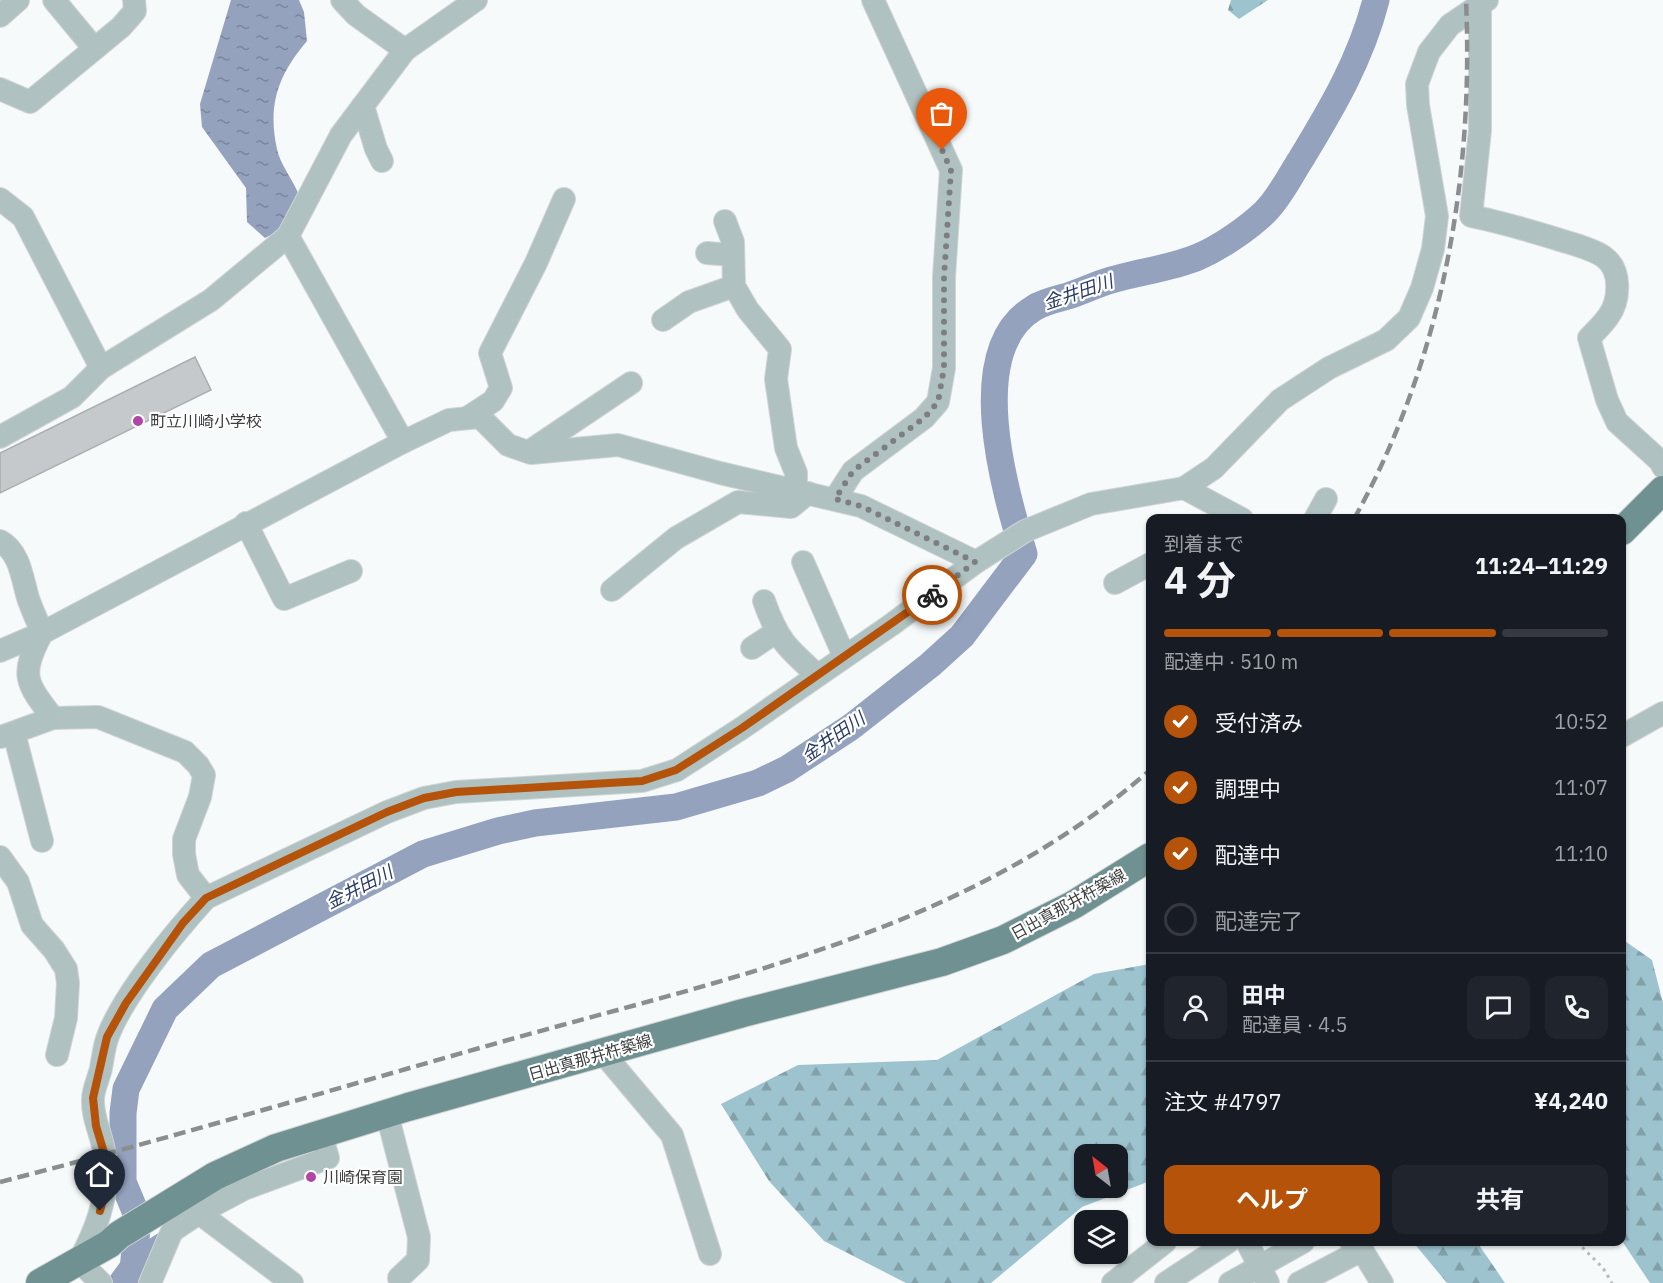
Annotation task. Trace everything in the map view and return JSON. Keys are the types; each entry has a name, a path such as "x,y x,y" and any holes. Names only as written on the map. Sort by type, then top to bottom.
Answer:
{"main road":[{"path":"1626,527 1663,490"},
{"name":"日出真那井杵築線","path":"40,1283 109,1244 119,1235 215,1176 276,1148 387,1114 743,1013 942,962 1003,940 1073,905 1146,859"}],"street":[{"path":"0,16 18,0"},
{"path":"54,0 93,48"},
{"path":"0,88 30,102 121,27 135,11 134,0"},
{"path":"342,0 356,15 405,51"},
{"path":"0,437 72,397 101,368 211,300 288,236 341,135 405,51 476,0"},
{"path":"835,499 853,471 924,418 938,402 944,368 944,278 951,170 873,0"},
{"path":"1484,2 1479,130 1471,216 1528,230 1592,251 1605,258 1613,267 1618,282 1610,316 1589,338 1607,400 1617,422 1660,461 1663,467"},
{"path":"1190,493 1287,394 1329,368 1386,340 1409,318 1422,288 1434,249 1437,216 1418,105 1418,84 1429,52 1450,25 1484,2"},
{"path":"363,106 376,149 382,160"},
{"path":"0,199 23,217 101,368"},
{"path":"467,418 493,400 501,388 490,352 564,200"},
{"path":"724,221 733,242 734,286 747,310 780,349 776,379 786,448 802,492"},
{"path":"288,236 403,441"},
{"path":"707,253 733,255"},
{"path":"663,320 688,302 734,286"},
{"path":"529,452 631,383"},
{"path":"0,651 42,633 403,441 449,420 467,418 480,417 508,445 529,452 618,445 720,473 861,506 983,558"},
{"path":"612,590 648,558 676,538 738,502 791,507 802,492"},
{"path":"1190,493 1200,514"},
{"path":"101,1283 79,1261 95,1232 106,1189 105,1156 96,1126 93,1098 107,1037 126,1003 183,923 206,898 387,812 424,798 456,792 642,781 676,770 742,728 816,674 1025,531 1091,504 1190,493 1232,514"},
{"path":"1318,514 1326,499"},
{"path":"246,523 284,599 351,571"},
{"path":"0,541 8,546 19,565 29,601 42,633"},
{"path":"803,562 844,656"},
{"path":"1115,583 1146,566"},
{"path":"764,601 776,632 788,649 816,674"},
{"path":"752,648 776,632"},
{"path":"42,633 27,661 28,679 37,698 53,718"},
{"path":"1626,734 1663,713"},
{"path":"42,841 7,735 53,718 98,717 185,753 198,765 204,776 200,796 184,838 184,854 188,875 206,898"},
{"path":"0,857 18,882 32,925 54,950 66,969 68,983 66,1018 57,1055"},
{"path":"603,1053 672,1135 710,1254"},
{"path":"387,1114 400,1172 419,1237 418,1260 399,1278"},
{"path":"150,1283 172,1231 199,1213 244,1189 328,1158 321,1134"},
{"path":"199,1213 292,1283"},
{"path":"1113,1283 1161,1246"},
{"path":"1167,1246 1179,1279 1223,1246"},
{"path":"1249,1246 1263,1274"},
{"path":"1230,1283 1263,1274 1298,1246"},
{"path":"1299,1283 1357,1246 1375,1281"}],"path":[{"path":"1581,1246 1603,1268 1612,1283"}],"green space":[{"path":"1231,0 1268,0 1239,19 1228,10"},
{"path":"1626,942 1652,960 1663,1003 1663,1283 1650,1283 1625,1246"},
{"path":"1146,965 1146,1183 1128,1189 1128,1144 1074,1144 1074,1198 1106,1198 1074,1210 1074,1214 991,1283 906,1283 824,1241 769,1181 721,1104 798,1065 937,1060 1094,974"},
{"path":"1416,1246 1480,1246 1505,1283 1447,1283"}],"water":[{"path":"231,0 299,0 304,12 307,41 289,65 283,78 278,90 274,118 274,133 279,155 299,195 281,230 265,238 247,222 246,188 202,127 200,104"},
{"path":"160,1232 140,1283 105,1283 127,1253"}],"building":[{"path":"195,357 211,390 0,493 0,453"}],"waterway":[{"name":"金井田川","path":"125,1283 133,1270 138,1218 123,1182 123,1113 126,1089 165,1009 211,965 423,854 498,831 535,823 676,807 758,783 787,769 851,727 930,665 962,636 1024,554 1000,460 995,424 995,388 1000,355 1012,328 1034,308 1046,302 1114,279 1198,257 1233,237 1265,212 1313,140 1334,102 1354,63 1376,0"}],"railway":[{"path":"1356,514 1384,459 1410,396 1430,333 1446,267 1457,201 1464,134 1467,67 1466,0"},
{"path":"0,1182 673,995 842,942 924,910 1003,871 1079,825 1146,773"}],"way so far":[{"path":"932,595 975,562 861,506 835,499 853,471 924,418 938,402 944,368 944,278 951,170 942,150"}],"place":[{"name":"町立川崎小学校","path":"138,421"},
{"name":"川崎保育園","path":"311,1177"}],"route":[{"path":"100,1211 106,1189 105,1156 96,1126 93,1098 107,1037 126,1003 183,923 206,898 387,812 424,798 456,792 642,781 676,770 742,728 816,674 932,595"}]}
